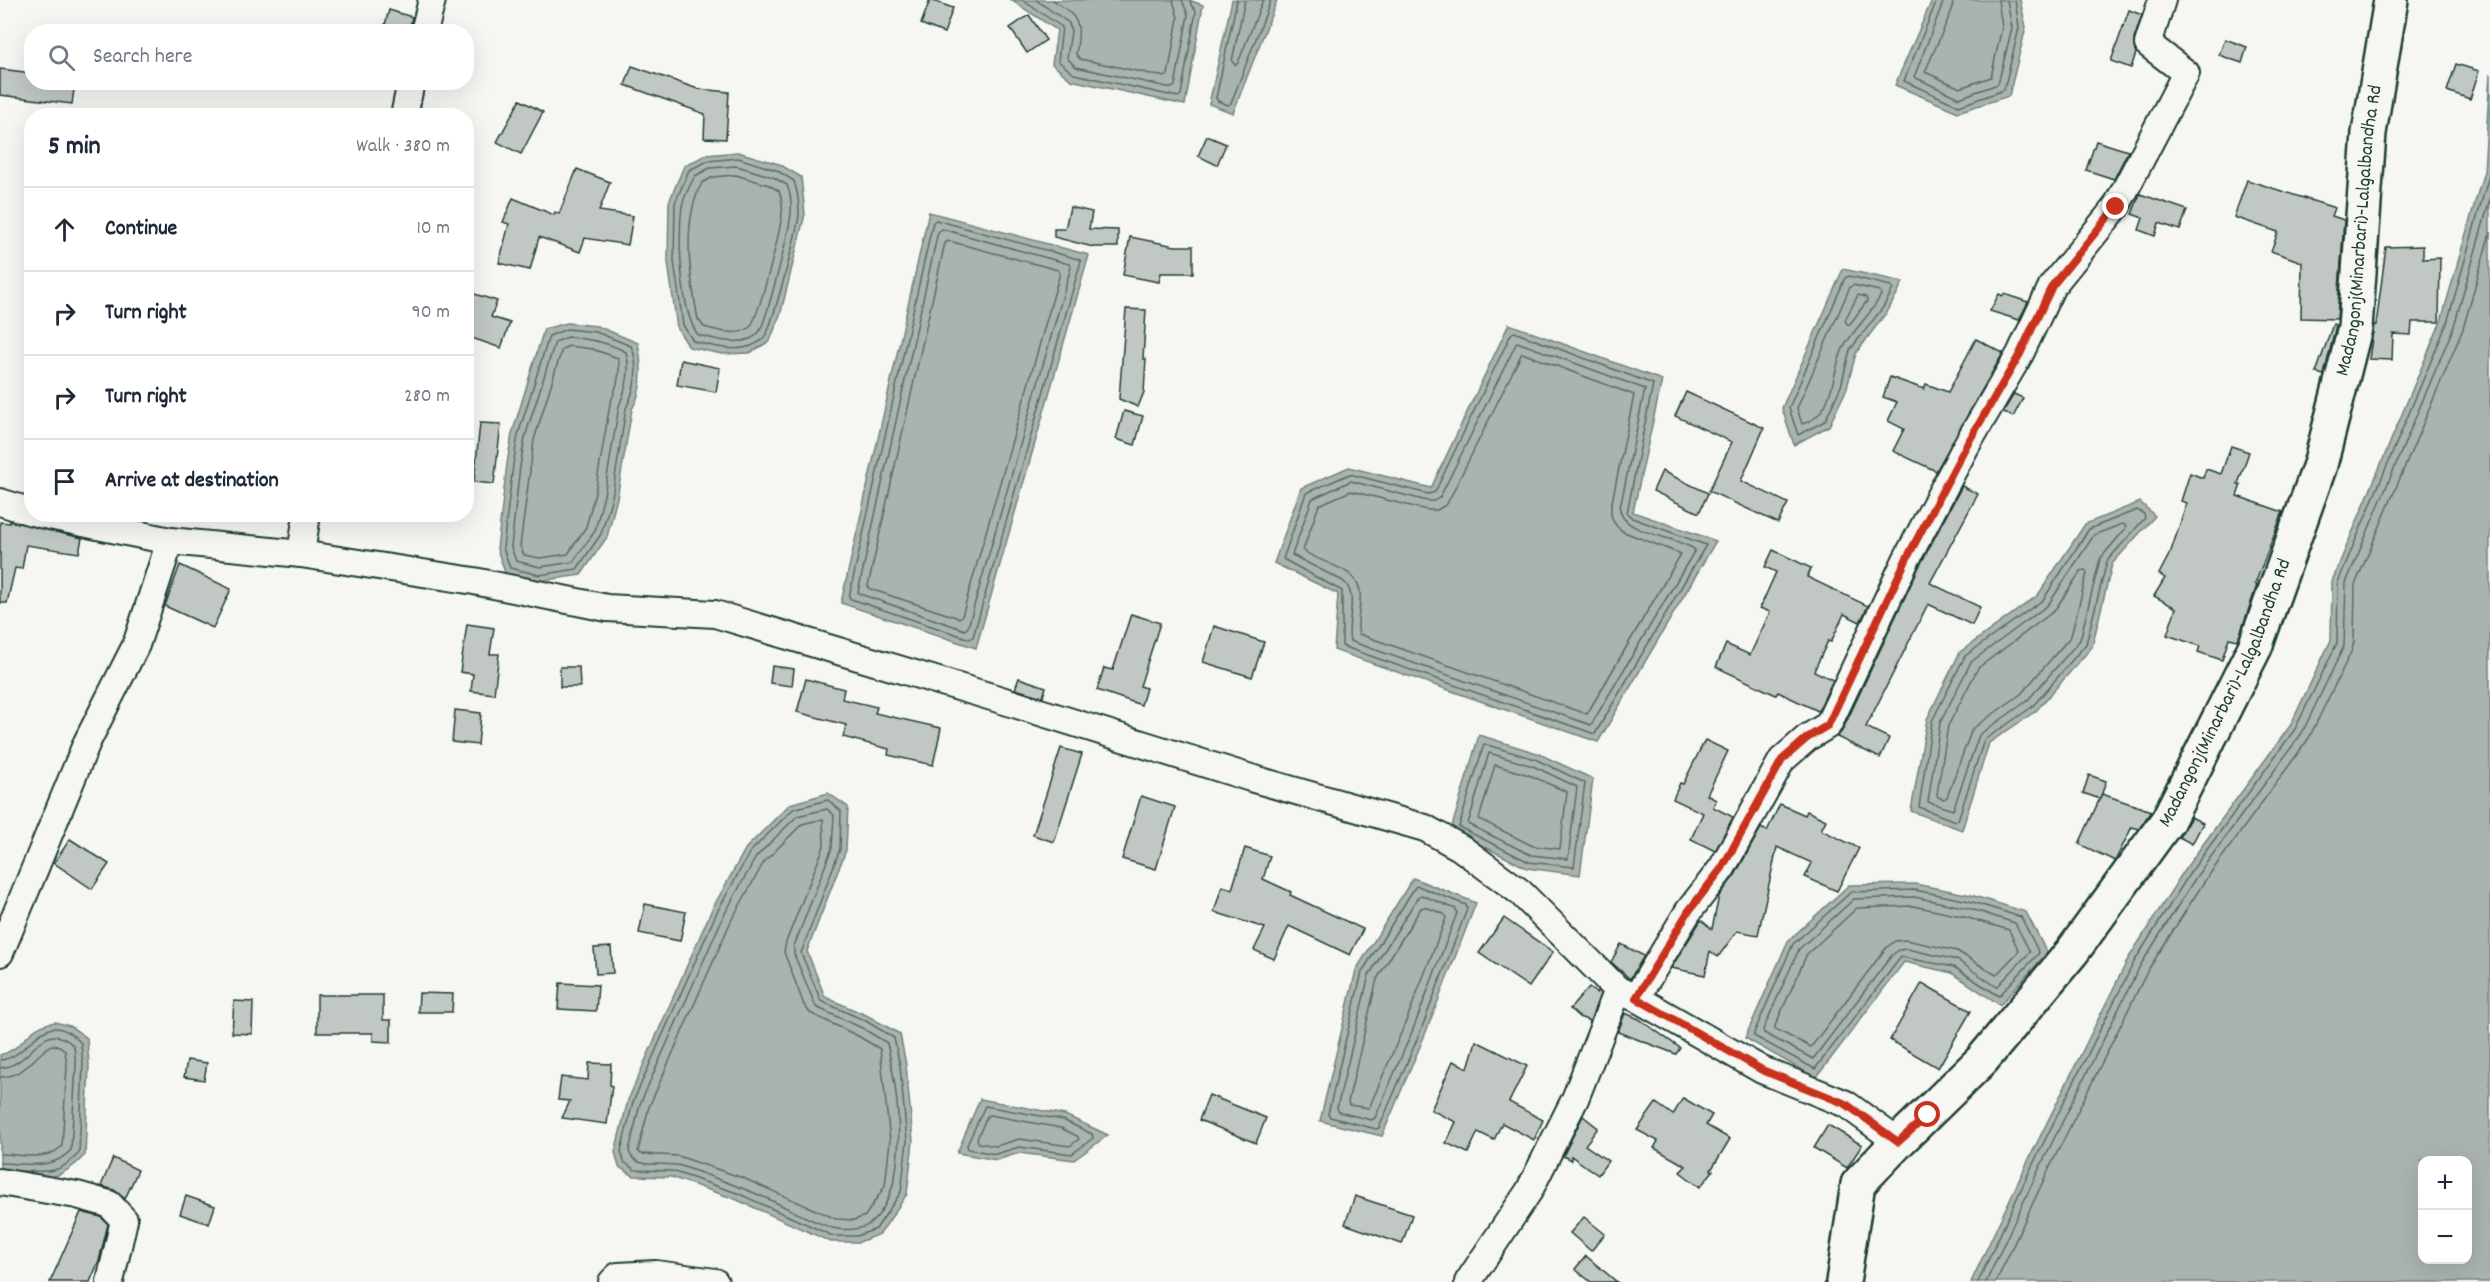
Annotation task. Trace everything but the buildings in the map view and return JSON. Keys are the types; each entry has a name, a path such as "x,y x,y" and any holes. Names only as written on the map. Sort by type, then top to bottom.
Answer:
{"main road":[{"name":"Madangonj(Minarbari)-Lalgalbandha Rd","path":"1843,1282 1858,1184 1982,1060 2072,952 2161,829 2255,647 2320,465 2355,327 2369,133 2391,0"}],"street":[{"path":"426,24 432,0"},
{"path":"1468,1282 1529,1191 1627,994 1722,868 1782,760 1807,738 1828,725 1906,560 1966,446 2020,354 2052,286 2116,207 2186,74 2148,44 2162,0"},
{"path":"406,108 409,90"},
{"path":"0,502 24,510"},
{"path":"79,522 170,541 301,554 474,581 607,608 715,614 1254,779 1425,828 1461,848 1520,892 1627,994 1762,1070 1846,1104 1898,1142"},
{"path":"301,554 306,522"},
{"path":"0,953 87,742 136,645 170,541"},
{"path":"0,1182 77,1195 109,1204 124,1220 110,1282"},
{"path":"612,1282 618,1276 656,1274 715,1282"}],"water":[{"path":"1011,0 1189,0 1203,5 1185,105 1071,80 1052,64 1057,30"},
{"path":"1232,0 1277,0 1233,113 1209,104"},
{"path":"1932,0 2020,0 2026,27 2009,96 1958,112 1895,85"},
{"path":"2490,74 2490,1282 1971,1282 2128,959 2185,869 2290,726 2331,640 2332,581 2441,321 2484,171"},
{"path":"738,152 779,164 801,177 805,214 781,312 770,341 750,353 722,354 689,347 677,328 668,262 669,202 684,166 706,155"},
{"path":"929,212 1089,255 976,648 841,603"},
{"path":"1843,269 1903,282 1889,309 1856,353 1847,388 1829,426 1794,445 1782,408"},
{"path":"567,323 597,326 638,343 641,368 640,385 639,394 632,409 617,498 607,537 581,575 539,581 506,575 497,549 512,434 544,329"},
{"path":"1509,324 1662,380 1633,512 1716,541 1598,742 1334,650 1338,594 1274,563 1301,488 1349,467 1431,488"},
{"path":"2140,502 2155,516 2112,564 2092,647 2036,711 1989,743 1962,830 1911,811 1927,719 1960,652 2038,595 2085,524"},
{"path":"1479,735 1537,753 1593,779 1580,875 1527,868 1451,830"},
{"path":"828,793 848,807 846,850 807,951 825,997 868,1016 900,1034 906,1065 913,1141 907,1194 880,1234 859,1242 831,1242 735,1199 671,1177 634,1176 619,1167 615,1152 628,1100 711,911 746,848 790,804"},
{"path":"1413,878 1476,903 1426,1032 1382,1136 1320,1121 1356,970"},
{"path":"1915,884 1971,895 2026,912 2047,953 2000,1005 1952,973 1904,962 1816,1078 1745,1038 1788,941 1849,885"},
{"path":"55,1022 70,1026 87,1038 89,1065 85,1155 75,1165 56,1176 36,1178 0,1176 0,1055 9,1052 38,1028"},
{"path":"980,1099 1065,1115 1108,1135 1074,1160 1019,1153 997,1160 957,1153"}],"route":[{"path":"1928,1115 1898,1142 1846,1104 1762,1070 1636,998 1688,912 1722,868 1782,760 1807,738 1828,725 1906,560 1966,446 2020,354 2052,286 2116,207"}]}
